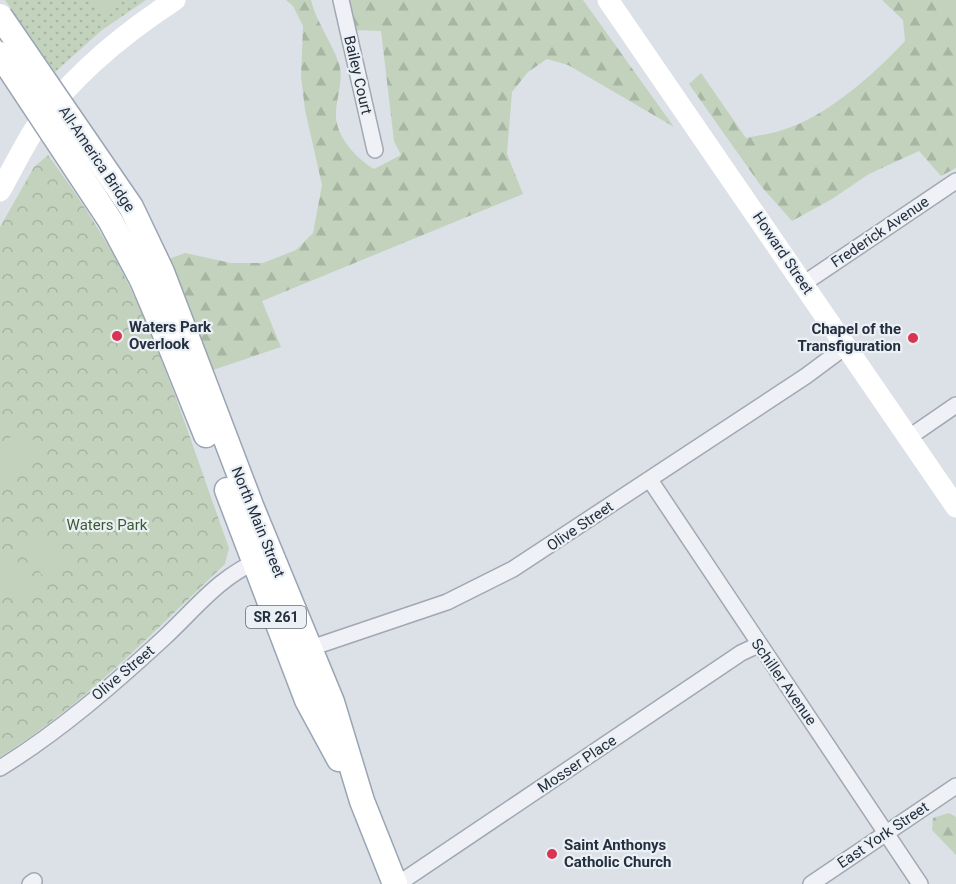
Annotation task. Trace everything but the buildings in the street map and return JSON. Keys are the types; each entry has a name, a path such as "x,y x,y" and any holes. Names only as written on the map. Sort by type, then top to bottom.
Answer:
{"main road":[{"path":"0,191 36,127 83,73 136,25 175,0"},
{"name":"Howard Street","path":"609,0 956,507"},
{"name":"All-America Bridge","path":"0,16 131,207 162,272 182,349"},
{"name":"All-America Bridge","path":"0,54 110,220 182,349"},
{"name":"North Main Street","path":"182,349 300,651 332,702 362,801 396,884"}],"street":[{"name":"Bailey Court","path":"341,0 375,150"},
{"name":"Frederick Avenue","path":"803,284 956,181"},
{"name":"Olive Street","path":"300,651 397,621 476,588 549,548 806,376 845,347"},
{"path":"908,438 956,405"},
{"name":"Schiller Avenue","path":"650,480 758,645 920,884"},
{"name":"Olive Street","path":"0,768 45,737 94,698 164,638 260,548"},
{"name":"Mosser Place","path":"396,884 741,653 758,645"},
{"name":"East York Street","path":"811,884 956,786"}],"green space":[{"path":"5,0 146,0 102,30 55,72"},
{"path":"94,0 126,0 102,13"},
{"path":"286,0 311,0 316,16 339,64 341,77 336,114 339,130 354,153 374,169 401,155 394,141 381,31 352,30 345,0 583,0 674,127 568,65 547,59 528,72 512,92 507,154 523,194 262,301 281,347 201,374 158,263 185,253 231,263 263,263 296,250 313,233 322,185 305,110 301,76 303,26 293,6"},
{"path":"882,0 956,0 956,168 941,176 919,151 869,174 832,199 792,221 761,186 689,84 701,73 746,138 791,127 822,112 852,90 905,41 903,20"},
{"name":"Waters Park","path":"48,155 98,228 140,308 180,410 229,548 225,564 145,641 61,714 0,757 0,227 34,167"},
{"path":"22,427 44,452 5,487 0,481 0,446"},
{"path":"34,531 64,567 47,581 17,544"},
{"path":"9,551 39,588 22,602 0,575 0,558"},
{"path":"949,813 956,817 956,855 932,830 933,818"}],"place":[{"name":"Waters Park Overlook","path":"117,336"},
{"name":"Chapel of the Transfiguration","path":"913,338"},
{"name":"Saint Anthonys Catholic Church","path":"552,854"}]}
